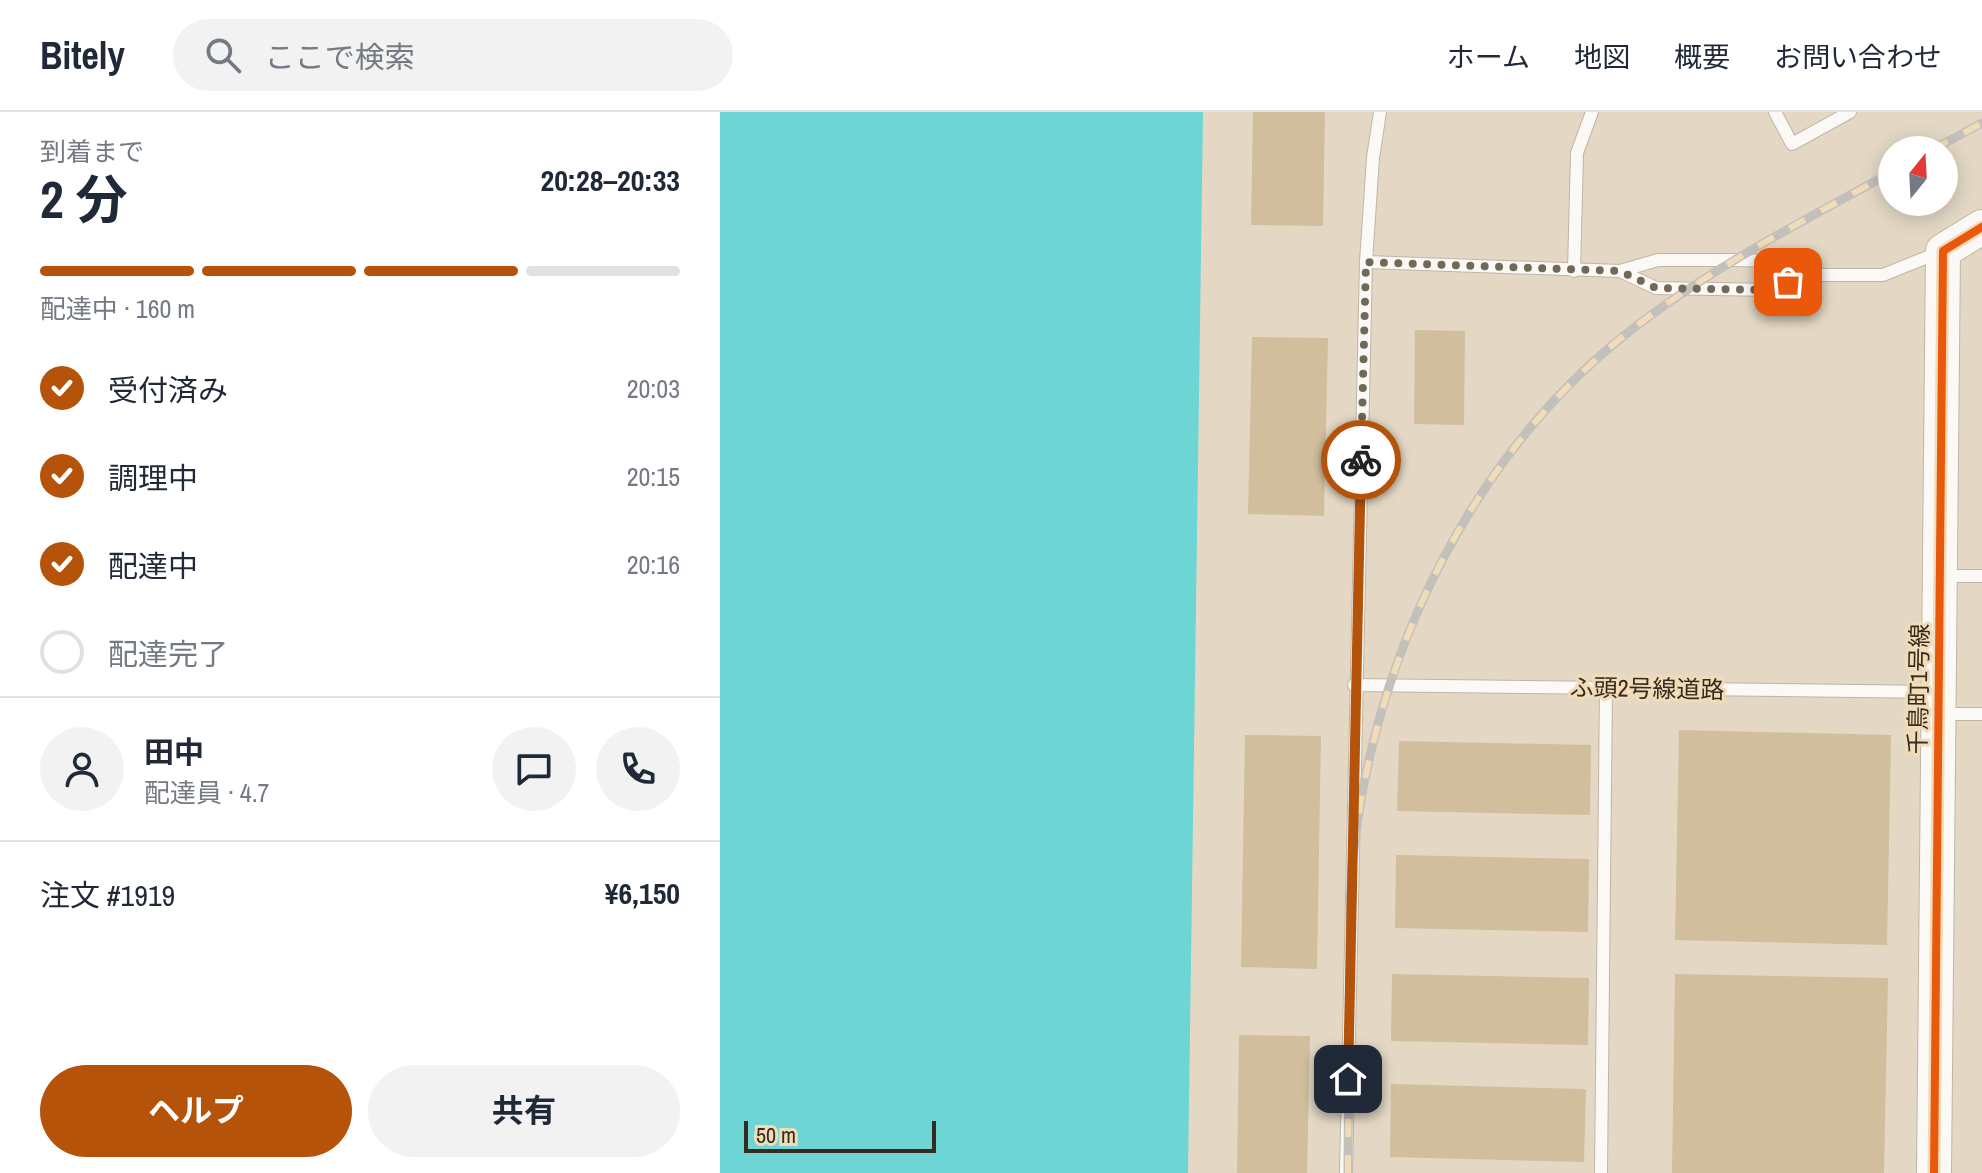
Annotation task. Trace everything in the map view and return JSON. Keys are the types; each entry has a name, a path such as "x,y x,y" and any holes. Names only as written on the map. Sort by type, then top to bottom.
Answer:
{"street":[{"path":"1943,251 1982,227"},
{"name":"千鳥町1号線","path":"1934,1173 1943,251"}],"lane":[{"path":"1346,1173 1354,685 1366,262 1373,158 1380,112"},
{"path":"1574,271 1577,153 1592,112"},
{"path":"1775,112 1792,144 1850,112"},
{"path":"1366,262 1620,271 1658,260 1734,260 1769,261 1803,275 1883,275 1943,251"},
{"path":"1620,271 1656,288 1773,290 1803,275"},
{"path":"1940,576 1982,576"},
{"name":"ふ頭2号線道路","path":"1354,685 1606,688 1939,703 1982,714"},
{"path":"1601,1173 1606,688"}],"water":[{"path":"720,112 1203,112 1188,1173 720,1173"}],"building":[{"path":"1253,112 1325,112 1323,226 1251,225"},
{"path":"1415,330 1465,331 1464,425 1414,424"},
{"path":"1252,337 1328,338 1324,516 1248,514"},
{"path":"1679,730 1891,735 1887,945 1675,940"},
{"path":"1245,735 1321,736 1317,969 1241,967"},
{"path":"1399,741 1591,745 1590,815 1397,811"},
{"path":"1396,855 1589,859 1588,932 1395,928"},
{"path":"1392,974 1589,978 1588,1045 1391,1041"},
{"path":"1675,974 1888,978 1884,1173 1672,1173"},
{"path":"1239,1035 1310,1036 1307,1173 1237,1173"},
{"path":"1391,1084 1586,1089 1584,1162 1390,1157"}],"railway":[{"path":"1958,136 1982,123"},
{"path":"1348,1173 1353,857 1365,780 1384,703 1411,628 1444,557 1485,489 1532,426 1586,369 1676,297 1767,241 1878,180"}],"cycle path":[{"path":"1934,1173 1943,251 1982,227"}],"way so far":[{"path":"1361,460 1366,262 1620,271 1656,288 1773,290 1788,282"}],"route":[{"path":"1348,1079 1361,460"}]}
